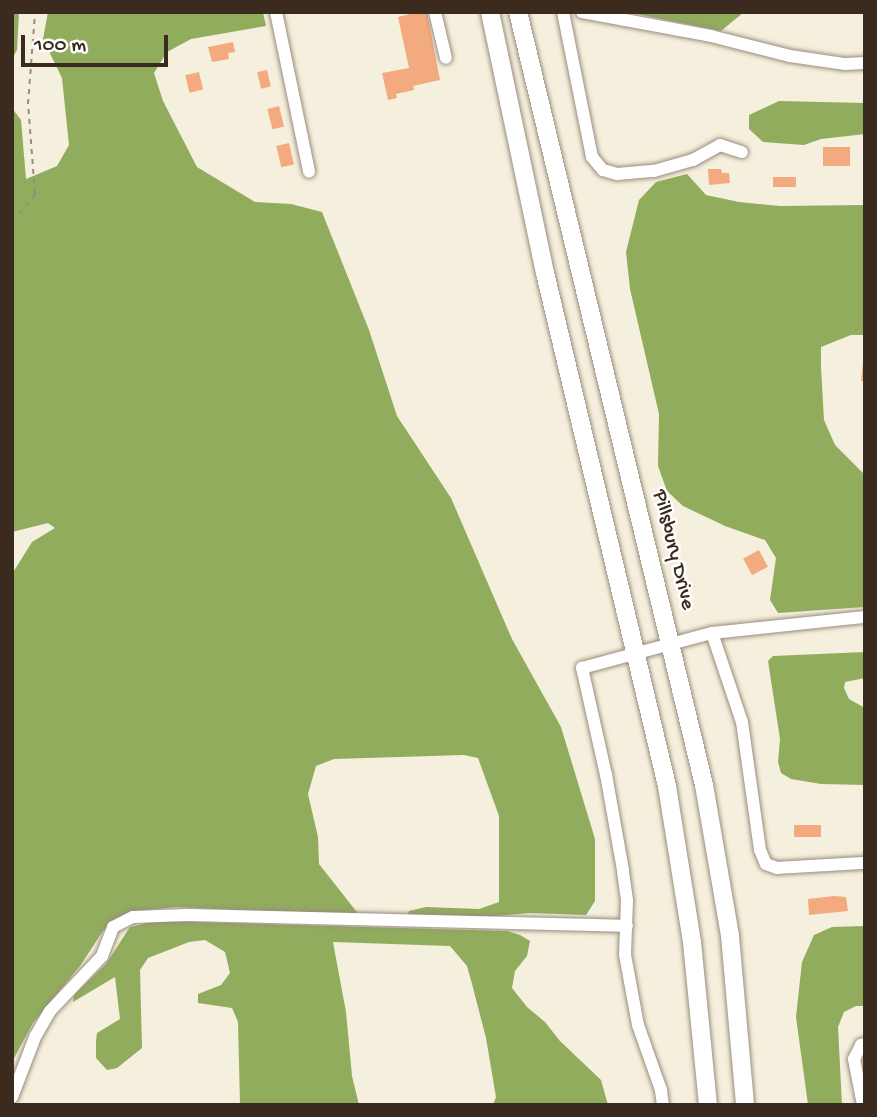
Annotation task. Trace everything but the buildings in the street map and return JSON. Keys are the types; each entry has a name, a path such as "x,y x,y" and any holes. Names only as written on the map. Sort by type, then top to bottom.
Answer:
{"highway":[{"path":"490,12 545,274 667,786 683,874 708,1105"},
{"name":"Pillsbury Drive","path":"518,12 704,785 722,886 736,995 745,1105"}],"street":[{"path":"276,12 309,172"},
{"path":"436,12 446,58"},
{"path":"563,12 592,157 603,170 617,174 654,171 693,160 720,145 742,152"},
{"path":"582,12 711,36 789,55 845,64 865,63"},
{"path":"663,1105 661,1090 638,1025 625,956 627,926 623,870 606,775 582,668 671,641 712,633 865,617"},
{"path":"712,633 742,722 760,850 766,864 777,868 865,863"},
{"path":"12,1097 35,1037 50,1011 102,956 113,927 133,917 186,915 627,926"},
{"path":"863,1105 854,1059 861,1045 865,1044"}],"path":[{"path":"19,214 35,194 28,104 35,12"}],"green space":[{"path":"12,12 19,12 17,50 12,59"},
{"path":"48,12 263,12 266,26 191,39 167,52 154,73 163,101 197,167 255,202 291,204 322,212 369,330 397,416 451,498 512,639 561,727 595,839 595,901 586,915 529,913 496,916 407,916 409,911 426,907 479,909 499,902 499,816 478,758 464,755 334,759 316,766 308,794 318,837 319,864 360,916 177,907 138,911 116,919 103,931 80,966 33,1023 12,1062 12,574 32,542 55,528 48,523 12,532 12,108 21,120 26,179 57,166 69,145 62,78 43,39"},
{"path":"627,12 744,12 721,31"},
{"path":"779,101 865,103 865,134 821,139 804,145 763,142 749,129 749,115"},
{"path":"687,174 706,195 739,202 780,206 865,205 865,335 851,335 821,347 821,367 824,420 835,445 865,475 865,607 778,613 770,600 776,558 765,540 725,526 683,506 667,491 658,466 659,414 630,289 626,252 639,200 656,182"},
{"path":"865,652 865,678 845,682 844,688 849,699 865,708 865,785 821,784 791,779 781,773 778,762 780,739 768,661 773,656"},
{"path":"156,921 507,931 520,935 530,941 527,956 515,971 512,988 527,1007 601,1080 608,1105 493,1105 496,1097 486,1038 472,984 467,966 450,946 333,942 346,1012 352,1076 359,1105 240,1105 238,1022 232,1008 198,1003 198,994 221,985 230,973 225,952 205,940 189,942 148,958 140,970 142,1048 117,1068 107,1070 96,1058 96,1041 97,1033 120,1019 115,977 73,1002 74,995 106,964 130,927"},
{"path":"865,926 865,1006 856,1006 844,1012 838,1027 842,1105 808,1105 796,1017 802,962 814,935 832,927"}]}
